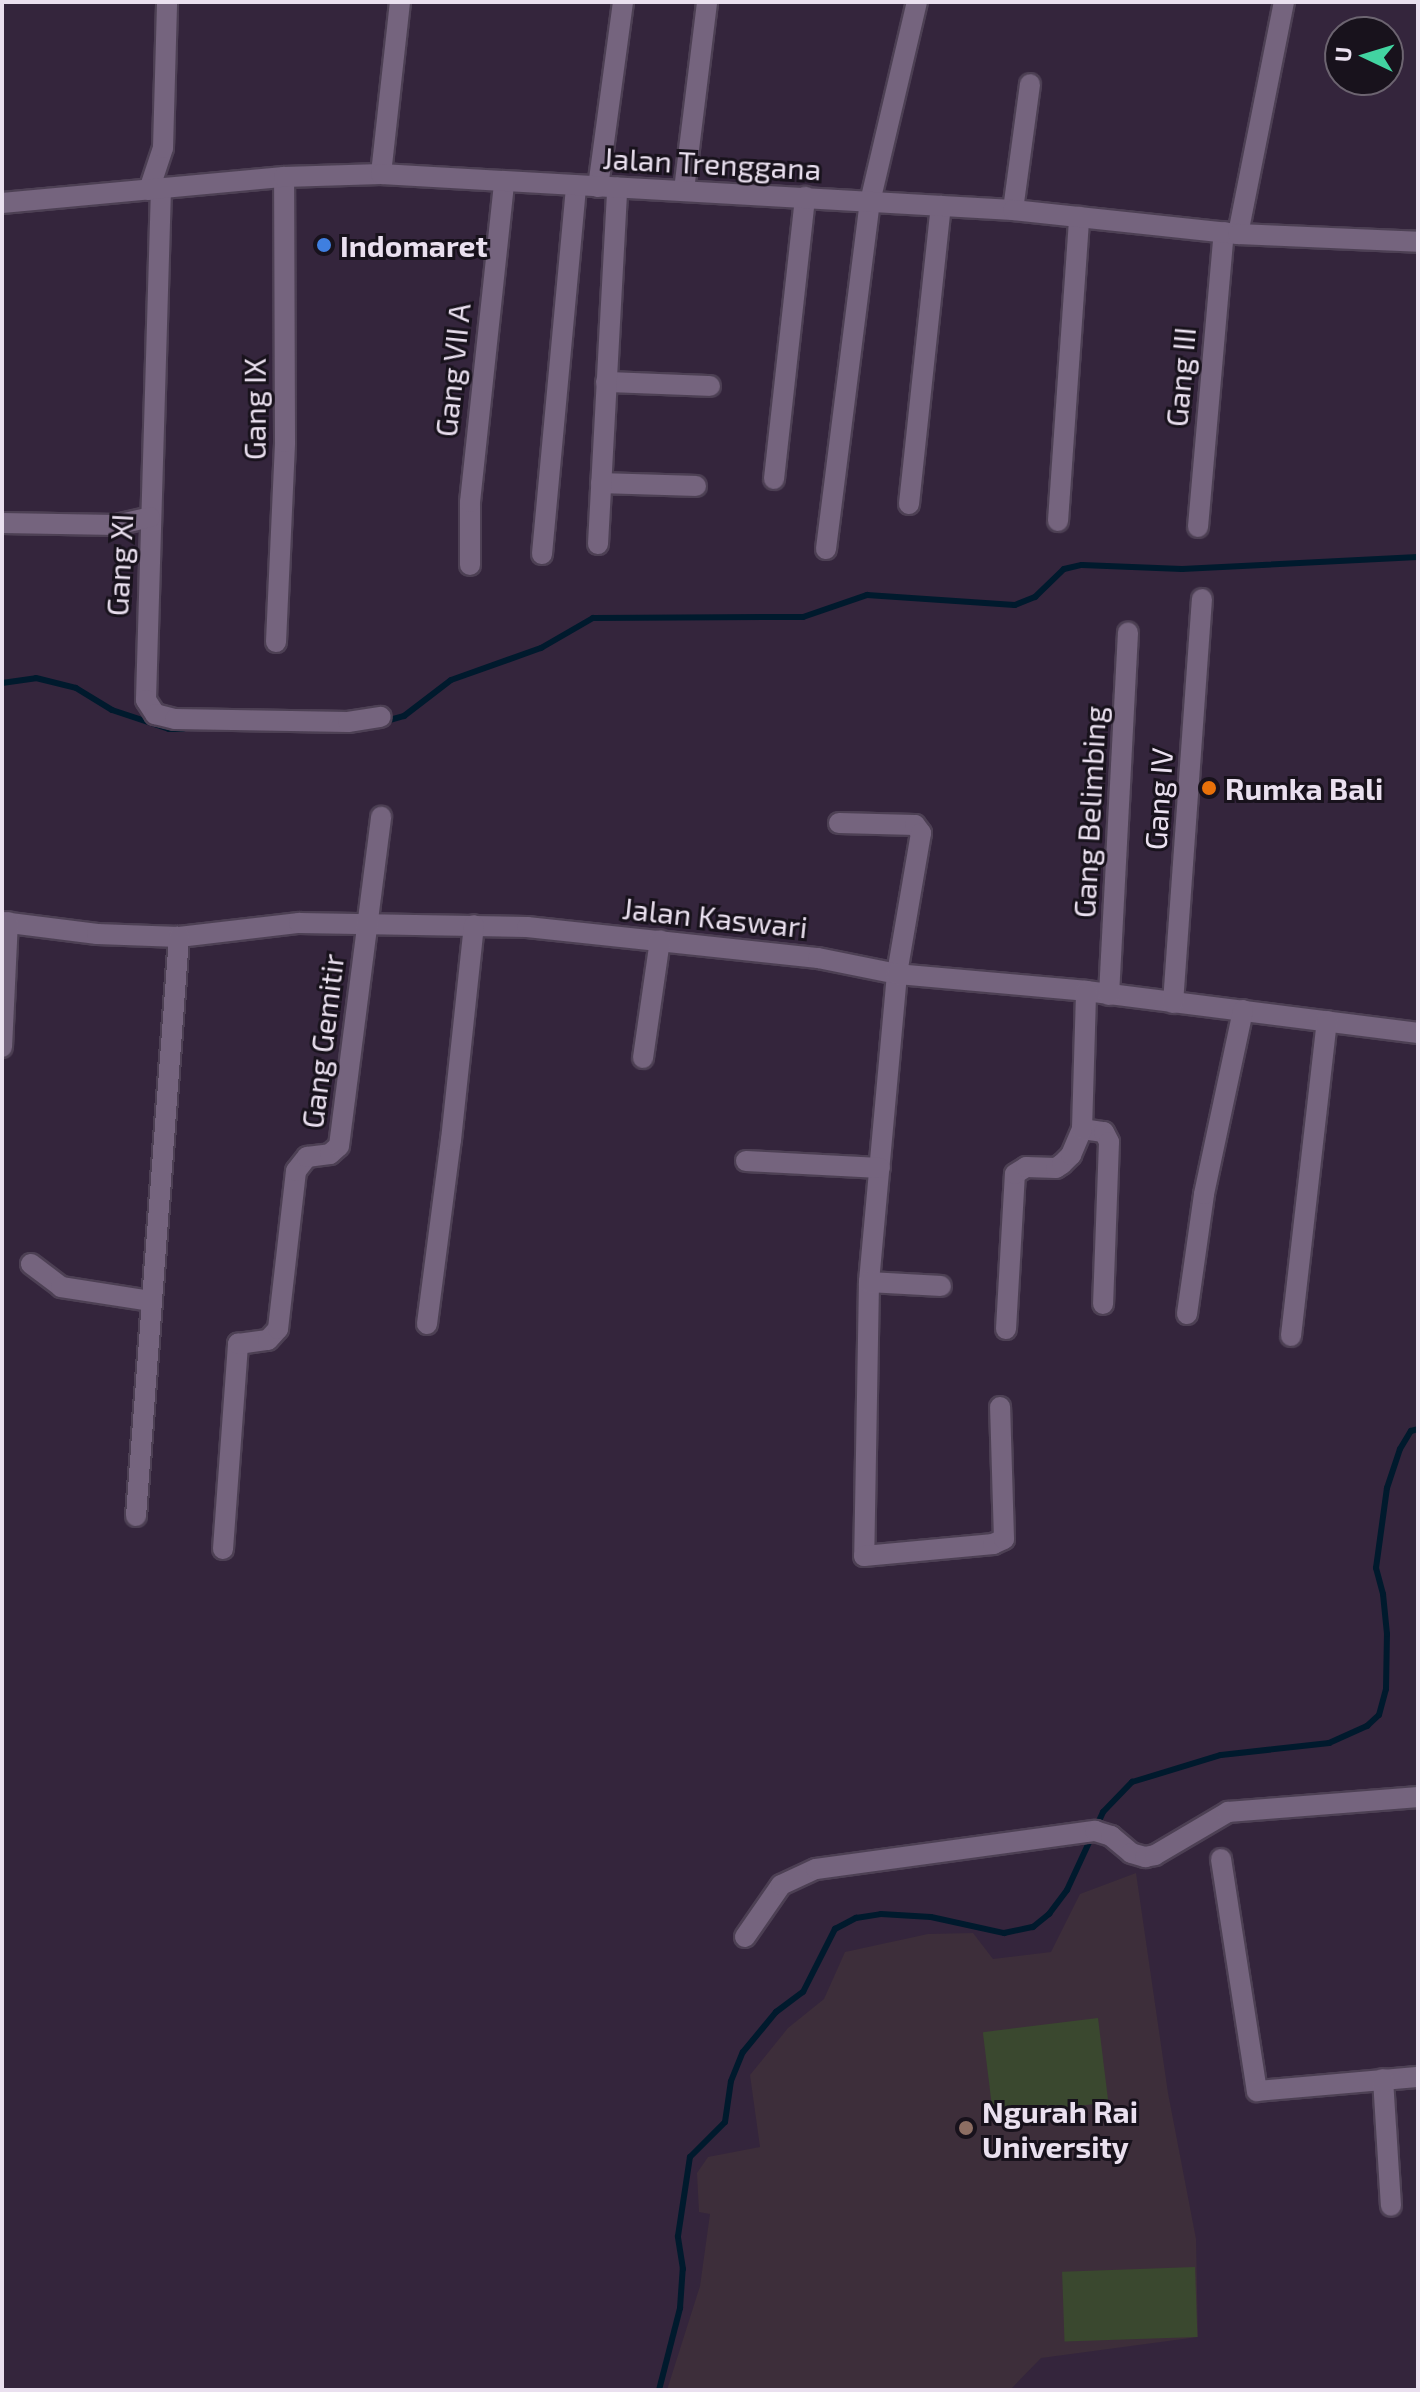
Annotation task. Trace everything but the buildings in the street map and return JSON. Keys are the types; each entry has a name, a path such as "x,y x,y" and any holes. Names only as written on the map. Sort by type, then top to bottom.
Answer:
{"street":[{"name":"Gang XI","path":"167,2 146,700 155,714 189,720 348,722 381,717"},
{"path":"381,174 400,2"},
{"path":"598,544 606,382 608,187 623,2"},
{"path":"684,190 707,2"},
{"path":"826,549 870,202 917,2"},
{"name":"Gang III","path":"1198,527 1231,233 1284,2"},
{"path":"1013,210 1030,84"},
{"name":"Jalan Trenggana","path":"2,203 284,177 381,174 1013,210 1231,233 1418,242"},
{"name":"Gang IX","path":"276,642 285,442 284,177"},
{"name":"Gang VII A","path":"470,565 472,472 504,182"},
{"path":"542,554 576,186"},
{"path":"774,479 805,197"},
{"path":"909,504 941,206"},
{"path":"1058,521 1079,217"},
{"path":"606,382 710,386"},
{"path":"601,483 696,486"},
{"path":"2,523 116,525 150,517"},
{"name":"Gang IV","path":"1173,1003 1202,599"},
{"name":"Gang Belimbing","path":"1109,995 1128,632"},
{"path":"368,925 381,817"},
{"path":"839,823 915,825 920,830 897,974 869,1282 864,1556 993,1544 1004,1539 1000,1407"},
{"path":"2,1047 5,922"},
{"name":"Jalan Kaswari","path":"5,922 97,934 179,937 299,923 527,927 818,958 897,974 1086,991 1418,1033"},
{"name":"Gang Gemitir","path":"223,1549 238,1344 268,1340 278,1329 296,1171 307,1157 330,1154 339,1146 368,925"},
{"path":"427,1324 474,925"},
{"path":"136,1516 179,937"},
{"path":"643,1058 660,940"},
{"path":"1006,1329 1015,1174 1026,1167 1056,1168 1062,1164 1071,1155 1082,1129 1086,991"},
{"path":"1187,1314 1204,1194 1243,1010"},
{"path":"1291,1336 1327,1021"},
{"path":"1082,1129 1104,1132 1109,1142 1103,1304"},
{"path":"746,1161 880,1168"},
{"path":"31,1264 61,1287 150,1301"},
{"path":"869,1282 941,1286"},
{"path":"745,1937 781,1885 816,1869 1095,1831 1111,1836 1131,1853 1145,1857 1155,1855 1228,1812 1418,1797"},
{"path":"1221,1859 1257,2091 1418,2077"},
{"path":"1383,2079 1391,2206"}],"shaded area":[{"name":"Ngurah Rai University","path":"1136,1873 1168,2093 1196,2239 1198,2337 1041,2358 1011,2389 667,2390 700,2286 710,2214 699,2212 697,2173 708,2157 760,2147 750,2075 788,2028 824,1999 845,1952 928,1934 973,1933 993,1959 1051,1952 1080,1894"}],"green space":[{"path":"1098,2018 1108,2102 993,2117 983,2032"},
{"path":"1195,2267 1197,2337 1065,2342 1062,2272"}],"waterway":[{"path":"386,721 404,716 451,680 541,648 593,618 803,617 867,595 1015,605 1035,597 1064,569 1082,565 1182,569 1418,557"},
{"path":"2,683 36,678 76,688 112,710 169,729 183,729"},
{"path":"659,2390 680,2308 683,2269 678,2236 690,2157 725,2122 731,2081 743,2052 776,2012 803,1992 835,1929 856,1918 881,1914 931,1917 1004,1933 1033,1927 1049,1914 1067,1890 1103,1812 1132,1782 1221,1755 1329,1743 1367,1726 1379,1715 1386,1689 1387,1634 1383,1594 1376,1568 1387,1488 1400,1449 1411,1431 1418,1429"}],"place":[{"name":"Indomaret","path":"324,245"},
{"name":"Rumka Bali","path":"1209,788"},
{"name":"Ngurah Rai University","path":"966,2128"}]}
